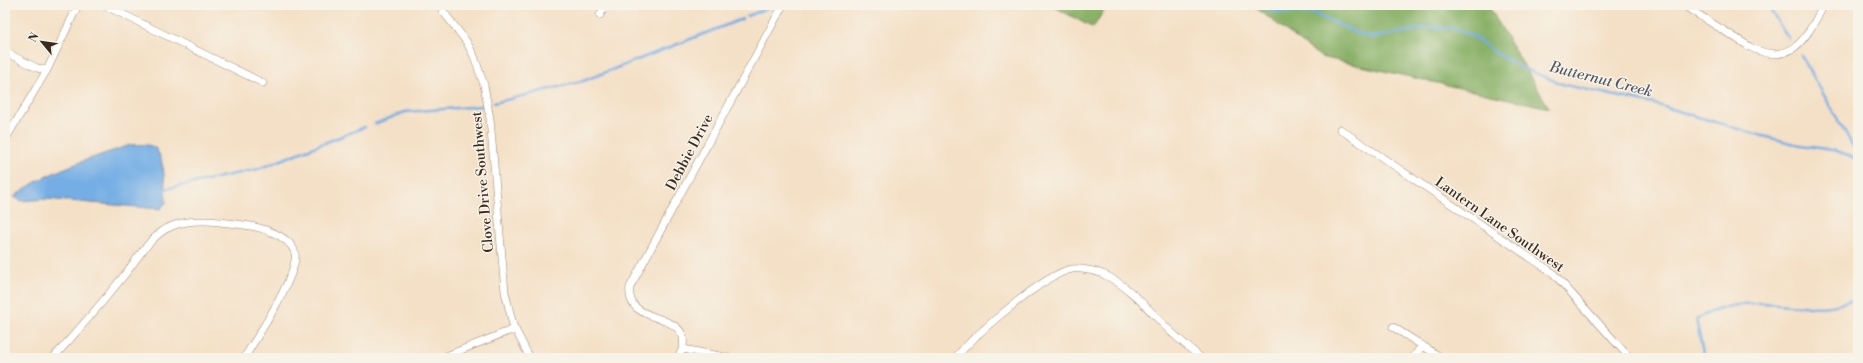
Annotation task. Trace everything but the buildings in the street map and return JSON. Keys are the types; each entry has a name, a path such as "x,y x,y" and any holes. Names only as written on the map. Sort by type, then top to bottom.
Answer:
{"street":[{"path":"5,140 47,70 78,5"},
{"path":"104,5 263,83"},
{"path":"600,15 606,5"},
{"name":"Debbie Drive","path":"683,349 683,337 678,330 671,324 640,310 630,299 629,293 633,279 672,212 783,5"},
{"path":"1683,5 1750,47 1760,52 1777,54 1791,50 1801,43 1824,5"},
{"name":"Clove Drive Southwest","path":"442,10 466,41 480,72 487,97 505,292 514,329 530,358"},
{"path":"5,52 37,68 47,70"},
{"name":"Lantern Lane Southwest","path":"1340,129 1553,274 1630,358"},
{"path":"53,358 153,239 172,226 216,221 250,226 280,236 290,244 295,254 293,267 287,284 244,358"},
{"path":"955,358 981,332 1048,279 1073,269 1104,274 1125,288 1201,358"},
{"path":"1393,327 1442,358"},
{"path":"441,358 514,329"},
{"path":"1413,358 1422,344"},
{"path":"677,358 683,349 730,358"}],"green space":[{"path":"1051,5 1107,5 1093,28"},
{"path":"1252,5 1488,5 1549,108 1321,57"}],"water":[{"path":"130,145 150,145 155,148 161,159 164,174 166,203 160,209 46,199 22,201 14,197 39,180 69,166"}],"waterway":[{"name":"Butternut Creek","path":"1254,5 1278,12 1313,13 1364,36 1376,37 1431,27 1454,28 1475,37 1493,51 1522,68 1565,85 1654,104 1763,136 1795,144 1837,151 1858,159"},
{"path":"1767,5 1788,38"},
{"path":"747,16 771,7"},
{"path":"494,103 583,81 742,19"},
{"path":"1801,55 1858,155"},
{"path":"375,124 405,112 482,106"},
{"path":"165,189 258,169 365,127"},
{"path":"1704,358 1696,319 1711,312 1735,305 1752,303 1774,303 1810,307 1833,306 1858,297"}]}
